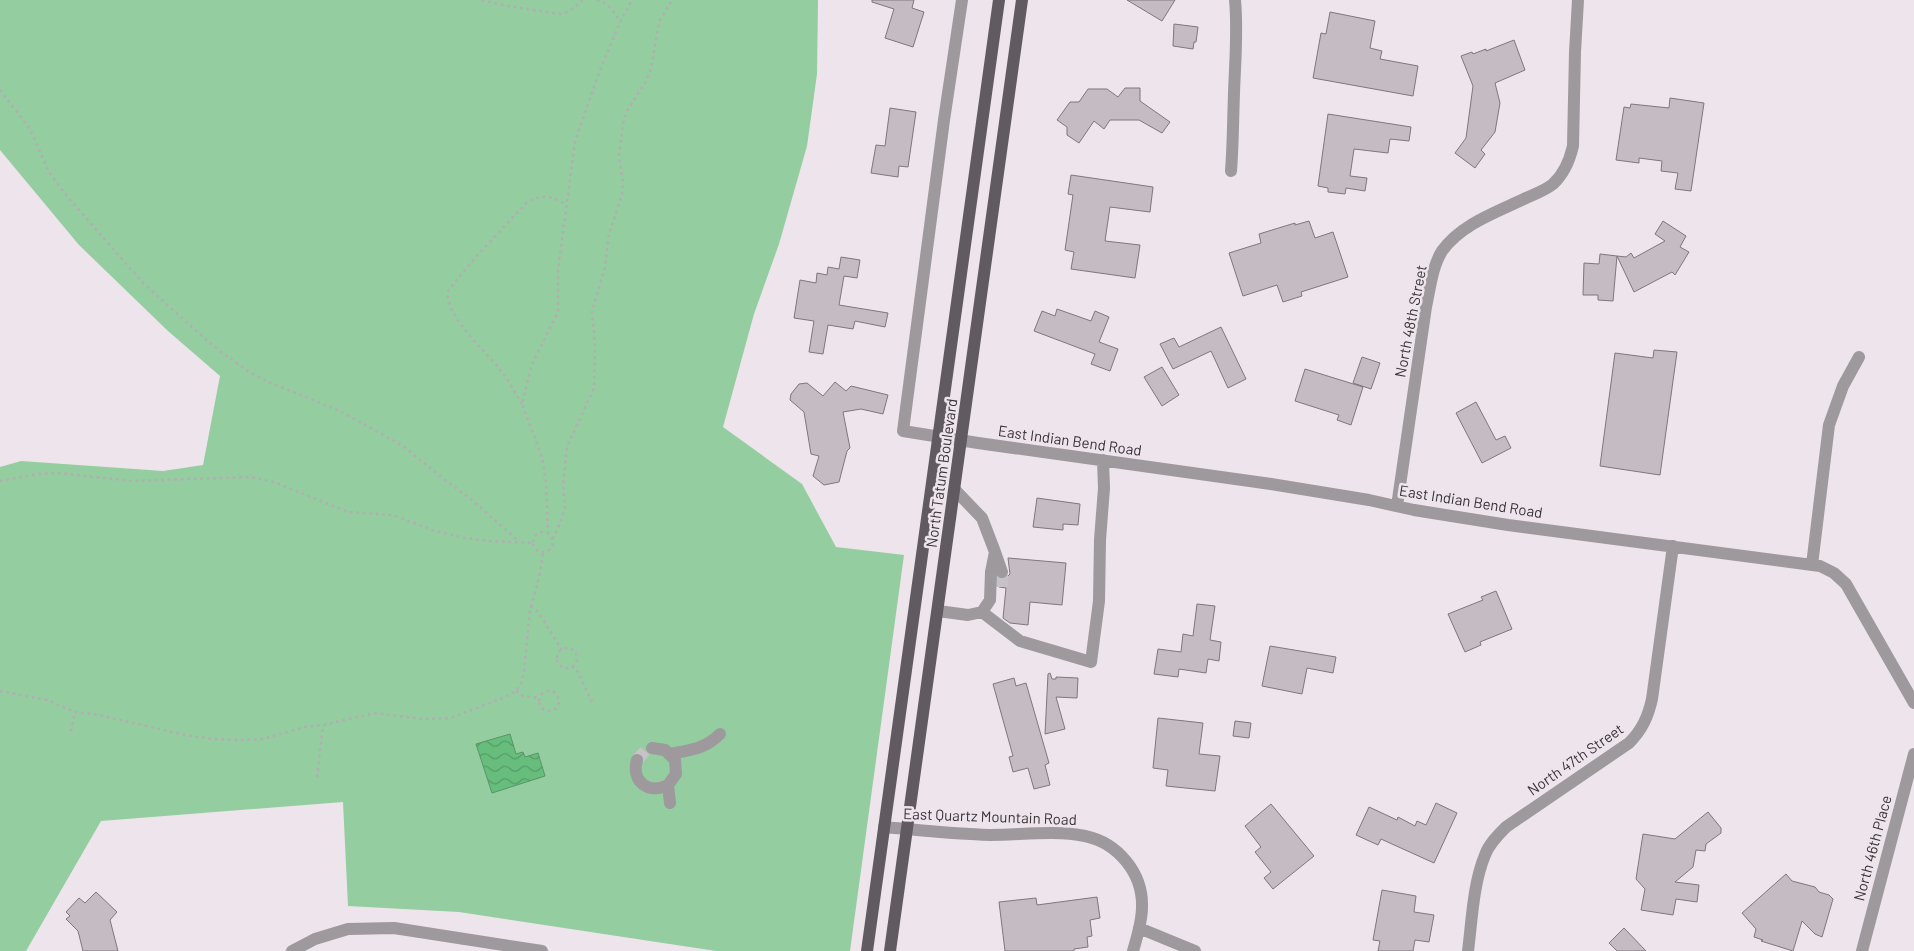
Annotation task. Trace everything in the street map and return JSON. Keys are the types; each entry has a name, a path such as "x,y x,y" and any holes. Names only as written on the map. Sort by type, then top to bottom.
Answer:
{"main road":[{"name":"North Tatum Boulevard","path":"890,951 955,490 950,439 999,0"},
{"name":"North Tatum Boulevard","path":"867,951 884,827 1022,0"}],"street":[{"name":"North Tatum Boulevard","path":"950,439 903,431 962,0"},
{"path":"1231,171 1237,40 1235,0"},
{"name":"North 48th Street","path":"1397,506 1426,306 1431,280 1442,252 1458,234 1474,224 1553,184 1570,158 1573,146 1578,0"},
{"path":"1812,565 1829,425 1843,386 1859,357"},
{"name":"East Indian Bend Road","path":"950,439 1271,484 1508,525 1812,565 1829,570 1846,584 1914,703"},
{"path":"982,612 1020,641 1091,662 1099,601 1100,540 1104,488 1103,460"},
{"path":"955,490 982,518 1002,572"},
{"name":"North 47th Street","path":"1468,951 1478,880 1485,855 1494,839 1506,827 1629,744 1642,729 1650,712 1673,546"},
{"path":"990,600 991,572 995,552"},
{"path":"938,611 968,615 982,612 1002,587"},
{"path":"670,754 710,744 720,734"},
{"path":"637,760 636,772 642,784 654,789 668,785 673,780 676,767 670,754 665,750 652,748"},
{"name":"North 46th Place","path":"1862,951 1914,754"},
{"path":"668,785 670,803"},
{"name":"East Quartz Mountain Road","path":"884,827 989,835 1069,834 1087,836 1106,844 1121,854 1131,867 1137,878 1142,905 1139,928"},
{"path":"292,951 314,939 348,929 394,928 542,951"},
{"path":"1133,951 1139,928 1170,946 1195,951"}],"path":[{"path":"482,0 560,14 568,12 583,0"},
{"path":"597,0 613,10 620,22"},
{"path":"522,404 532,364 558,312 558,270 574,141 600,70 620,22 632,0"},
{"path":"543,552 551,548 565,506 563,484 567,447 594,388 595,345 592,311 605,267 609,234 622,196 623,183 620,154 622,124 627,111 645,83 651,69 659,22 672,0"},
{"path":"0,90 30,129 49,172 66,195 142,282 212,346 246,370 268,382 340,411 403,446 472,500 515,538 516,542"},
{"path":"548,534 546,482 542,457 522,404 503,373 462,326 450,307 447,297 448,291 474,259 528,201 539,196 548,196 567,205"},
{"path":"0,481 38,474 60,473 131,481 260,478 348,512 393,516 432,530 465,538 534,543"},
{"path":"543,552 535,547 534,543 537,534 542,532 548,534 553,539"},
{"path":"0,691 47,700 75,712 94,714 185,735 213,739 263,739 305,727 375,714 423,719 450,718 503,698 516,690 521,684 531,606 540,574 543,552"},
{"path":"531,606 538,612 562,650"},
{"path":"568,648 576,653 577,658 572,666 563,667 559,664 557,655 562,650 568,648"},
{"path":"572,666 578,672 593,704"},
{"path":"516,690 523,696 540,698"},
{"path":"550,691 558,696 558,706 554,709 546,710 542,707 540,698 542,694 550,691"},
{"path":"71,731 75,712"},
{"path":"317,777 323,725"}],"shaded area":[{"path":"0,0 818,0 817,74 807,146 779,244 754,314 723,427 802,484 836,547 904,555 850,951 716,951 459,912 348,906 343,802 101,821 26,951 0,951 0,467 21,461 163,471 203,465 220,376 168,331 79,245 0,150"}],"water":[{"path":"510,734 516,754 523,752 525,757 538,753 545,776 492,793 476,744"}],"building":[{"path":"872,0 914,0 912,8 924,12 913,47 885,38 894,9 872,2"},
{"path":"1127,0 1175,0 1162,21"},
{"path":"1330,12 1375,21 1370,48 1382,51 1380,59 1418,66 1413,96 1313,78 1321,33 1326,34"},
{"path":"1174,24 1198,27 1193,49 1173,46"},
{"path":"1514,40 1525,70 1495,83 1500,103 1495,132 1481,150 1485,154 1475,168 1455,153 1466,138 1473,86 1461,56 1486,49 1486,51"},
{"path":"1125,88 1140,88 1140,101 1170,122 1162,133 1139,120 1110,120 1104,129 1094,121 1079,143 1067,135 1067,127 1057,120 1070,102 1079,102 1088,89 1107,89 1118,97"},
{"path":"1670,98 1704,103 1691,191 1675,189 1678,173 1661,171 1662,161 1639,158 1639,163 1616,160 1624,107 1630,108 1631,104 1669,108"},
{"path":"890,108 916,112 908,167 899,166 898,177 871,173 876,145 885,146"},
{"path":"1328,114 1411,127 1409,141 1390,139 1388,153 1354,149 1350,176 1367,178 1365,191 1346,188 1345,194 1328,192 1328,188 1318,186"},
{"path":"1071,175 1153,187 1150,212 1110,207 1105,241 1140,245 1135,278 1071,269 1074,252 1065,250 1073,195 1068,194"},
{"path":"1309,221 1315,238 1333,232 1348,277 1301,292 1302,296 1283,302 1277,285 1243,296 1229,253 1261,243 1259,234 1295,223 1295,225"},
{"path":"1663,221 1686,236 1680,247 1689,252 1675,275 1672,272 1634,292 1617,256 1626,257 1631,253 1634,258 1665,241 1655,234"},
{"path":"1600,254 1617,256 1613,301 1598,300 1598,295 1583,295 1584,263 1599,264"},
{"path":"841,257 860,260 857,278 844,276 839,305 888,313 885,327 855,321 853,329 828,325 823,354 809,352 814,321 794,318 800,280 816,283 817,273 827,275 828,267 839,269"},
{"path":"1057,309 1091,321 1095,311 1109,317 1099,342 1118,349 1110,371 1091,364 1095,354 1034,331 1042,311 1055,316"},
{"path":"1221,327 1246,379 1228,388 1211,351 1173,369 1160,344 1174,338 1179,347"},
{"path":"1654,350 1677,352 1660,475 1600,466 1615,353 1653,358"},
{"path":"1362,357 1380,363 1371,389 1353,383"},
{"path":"1162,367 1179,395 1162,406 1144,377"},
{"path":"1305,369 1363,387 1351,425 1337,420 1339,415 1295,401"},
{"path":"835,382 846,391 851,386 888,395 883,414 861,409 843,412 850,448 847,451 839,482 824,485 813,476 819,456 811,454 804,412 790,400 791,394 799,384 807,383 823,396"},
{"path":"1476,402 1496,440 1505,436 1511,448 1482,463 1456,413"},
{"path":"1037,498 1080,504 1078,525 1063,524 1063,530 1033,527"},
{"path":"1008,558 1066,563 1062,605 1030,602 1028,625 1010,623 1003,618 1006,588 999,587 999,579 1005,579 1010,574"},
{"path":"1496,591 1512,629 1480,642 1481,645 1465,652 1448,614 1483,600 1481,597"},
{"path":"1197,604 1215,606 1210,640 1221,642 1219,661 1208,659 1206,673 1179,669 1178,677 1154,674 1158,649 1181,652 1183,634 1193,636"},
{"path":"1270,646 1336,657 1333,673 1307,668 1302,694 1262,686"},
{"path":"1050,673 1052,679 1056,679 1056,677 1078,678 1077,698 1056,697 1065,729 1045,734 1048,674"},
{"path":"1014,678 1016,686 1026,683 1049,763 1045,765 1050,785 1034,789 1028,768 1013,772 1009,757 1013,756 993,684"},
{"path":"1158,718 1203,723 1199,754 1220,756 1215,791 1166,786 1168,770 1153,768"},
{"path":"1235,721 1251,723 1249,738 1233,736"},
{"path":"1436,803 1457,813 1434,863 1381,839 1378,845 1356,835 1369,807 1397,820 1398,817 1415,826 1417,821 1426,825"},
{"path":"1271,804 1314,856 1273,889 1264,878 1271,872 1255,852 1261,847 1245,826"},
{"path":"1708,812 1721,828 1721,833 1706,844 1705,851 1696,850 1693,867 1675,882 1699,885 1697,902 1676,899 1673,915 1641,910 1645,889 1636,879 1643,834 1675,839"},
{"path":"1786,874 1792,881 1815,887 1819,892 1829,895 1833,899 1822,937 1815,934 1802,921 1793,951 1754,937 1756,929 1742,913"},
{"path":"1382,890 1416,896 1414,912 1434,915 1429,942 1415,940 1413,951 1378,951 1380,941 1373,940"},
{"path":"96,892 117,912 110,920 118,951 83,951 78,931 66,919 70,916 66,912 79,898 85,903"},
{"path":"1097,897 1100,918 1090,920 1092,936 1087,937 1088,947 1074,949 1074,951 1005,951 999,902 1036,898 1037,905"},
{"path":"1624,928 1646,951 1617,951 1609,943"}],"tunnel":[{"path":"1002,572 1002,587"},
{"path":"637,760 646,750 652,748"}]}
